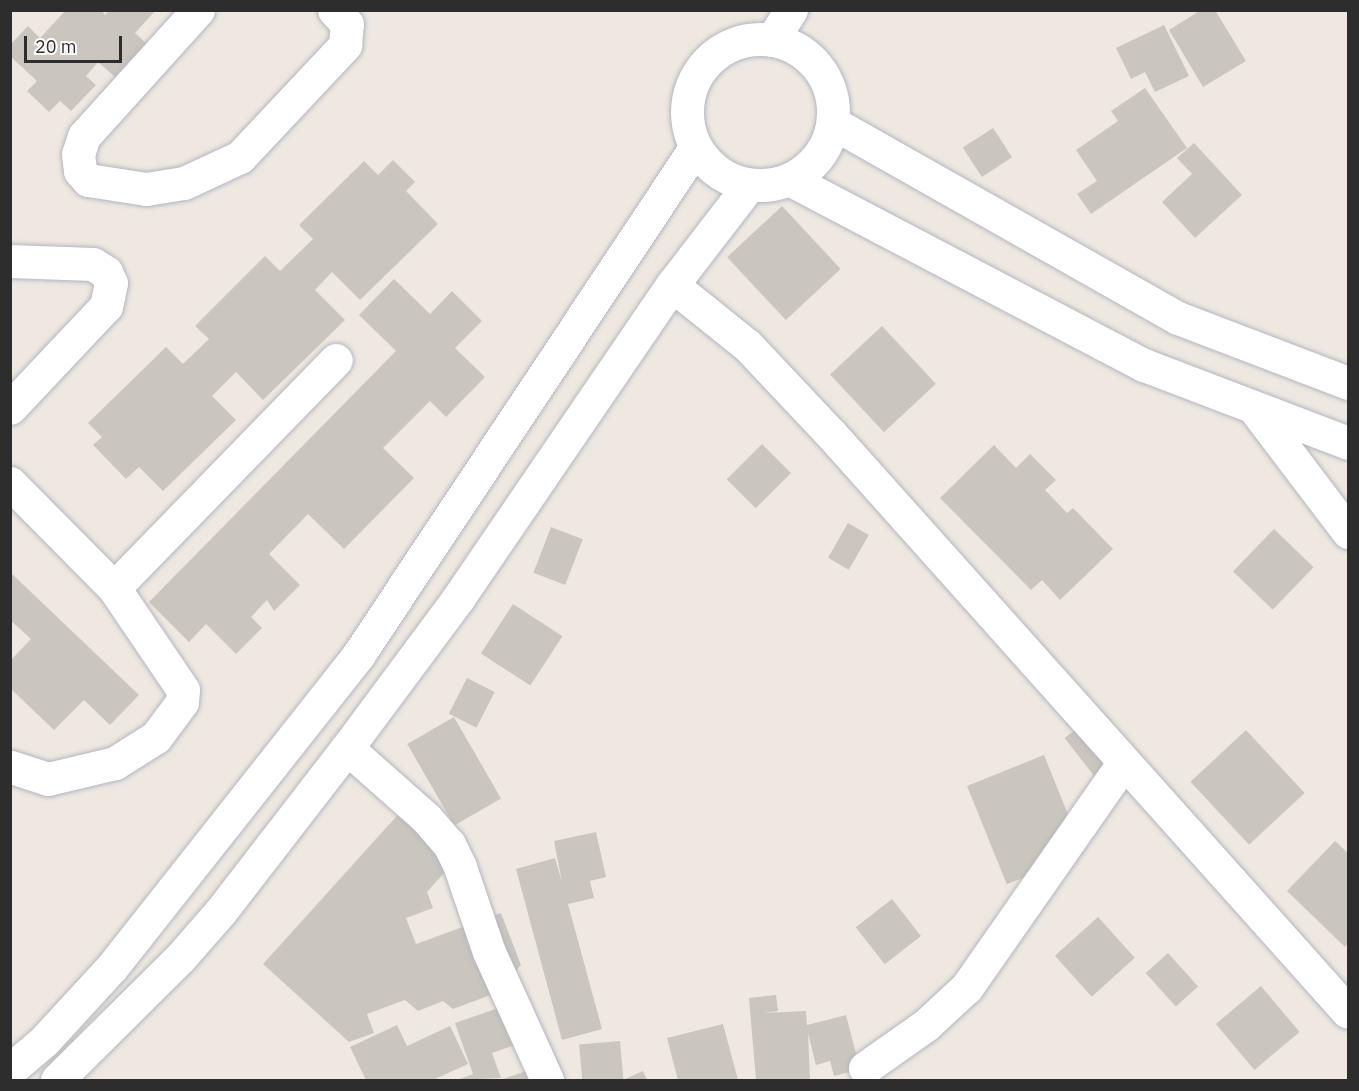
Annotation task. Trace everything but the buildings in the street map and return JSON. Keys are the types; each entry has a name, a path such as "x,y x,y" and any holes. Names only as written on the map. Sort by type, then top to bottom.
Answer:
{"street":[{"path":"198,10 84,136 78,154 80,171 88,180 146,189 184,183 240,158 345,45 347,24 334,10"},
{"path":"772,40 791,10"},
{"path":"751,39 772,40 812,60 826,78 832,100 833,123 826,146 811,166 791,180 749,185 728,179 709,166 695,148 686,109 699,70 731,45 751,39"},
{"path":"833,123 1178,318 1348,383"},
{"path":"10,1070 44,1041 112,967 359,654 695,148"},
{"path":"791,180 1144,365 1348,443"},
{"path":"57,1080 180,958 221,911 347,748 459,597 672,285 749,185"},
{"path":"10,261 93,264 106,272 111,283 106,306 10,408"},
{"path":"672,285 747,345 1348,1012"},
{"path":"114,588 336,360"},
{"path":"1254,408 1348,532"},
{"path":"10,483 114,588 179,680 183,690 182,702 156,737 115,763 48,779 10,767"},
{"path":"347,748 426,818 449,844 460,867 489,952 547,1080"},
{"path":"865,1068 926,1025 967,987 1124,762"}]}
